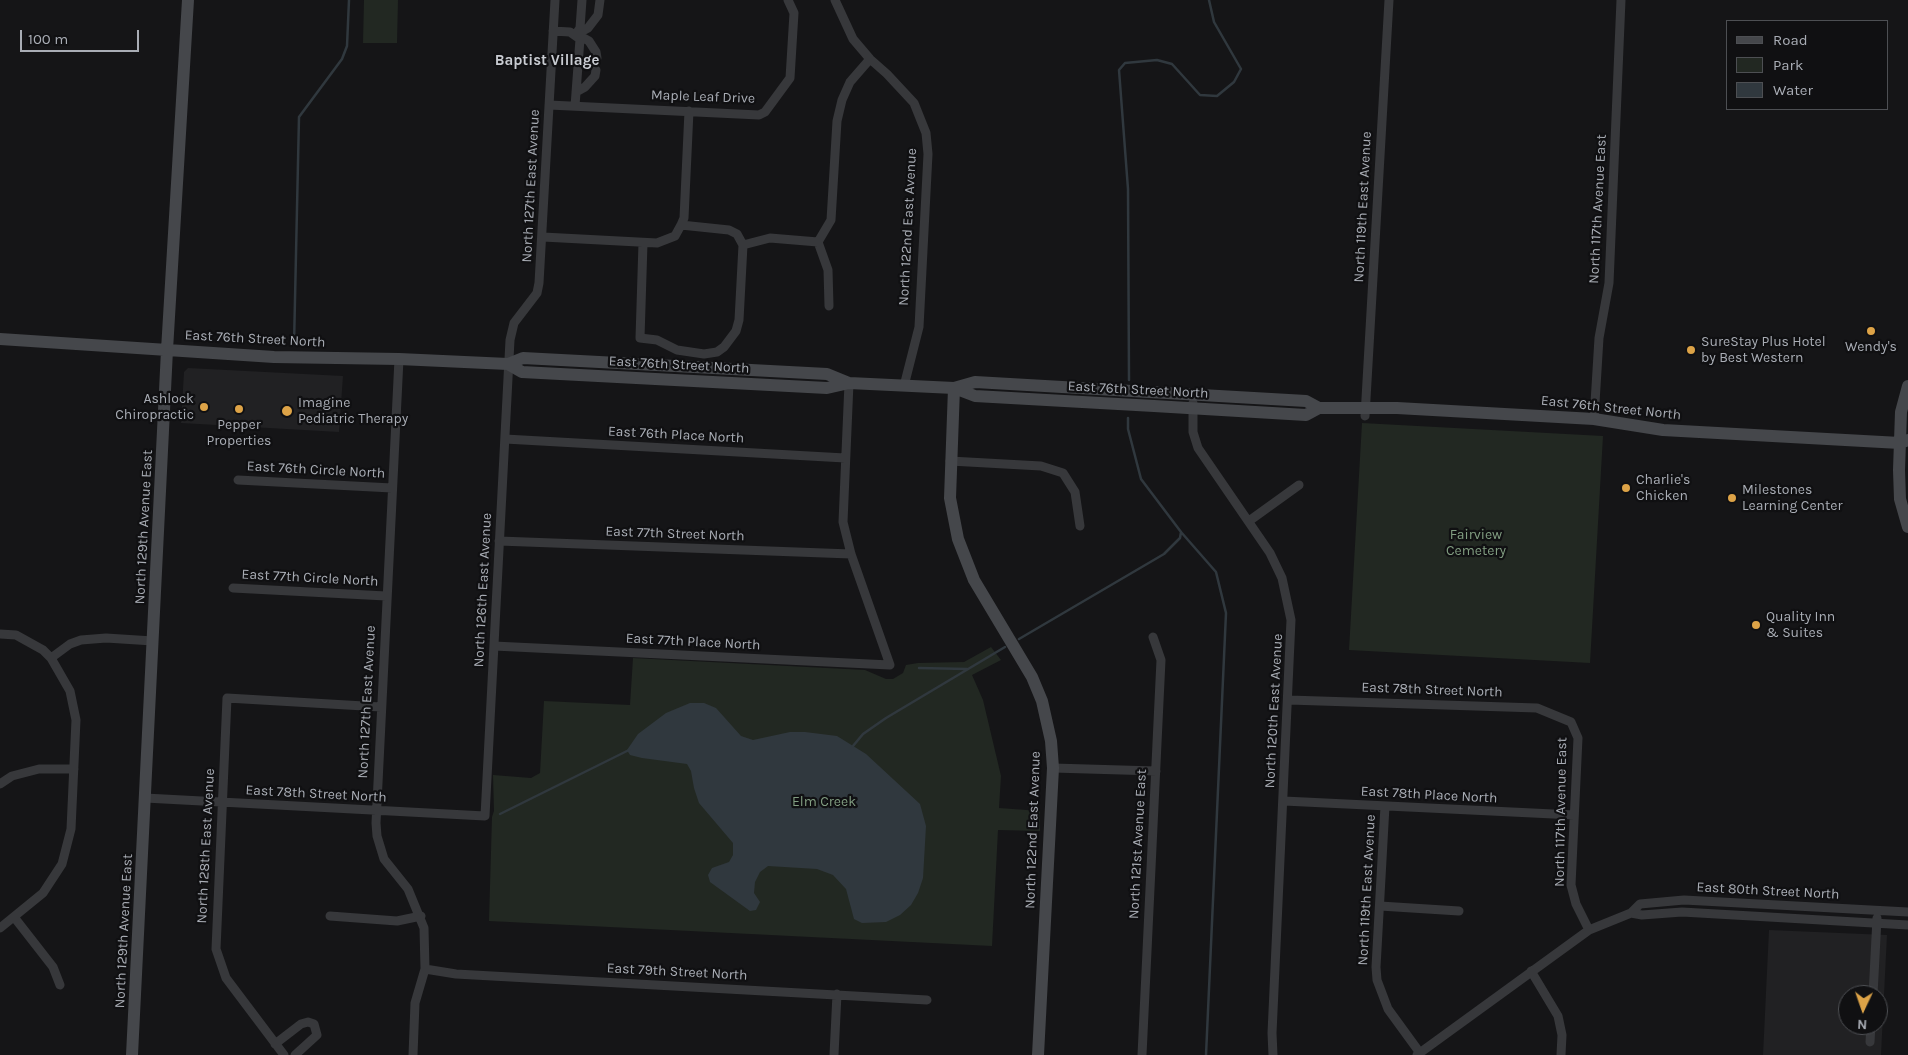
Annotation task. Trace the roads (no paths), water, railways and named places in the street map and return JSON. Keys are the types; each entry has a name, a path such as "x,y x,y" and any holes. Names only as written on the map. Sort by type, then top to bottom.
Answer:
{"main road":[{"name":"North 129th Avenue East","path":"132,1055 166,350 188,0"},
{"name":"East 76th Street North","path":"0,339 274,357 399,359 508,364 523,358 827,374 849,382 904,386 954,388 975,382 1306,401 1319,408 1365,411 1594,419 1663,430 1905,443"},
{"path":"1908,386 1901,412 1905,443 1900,499 1908,528"},
{"name":"East 76th Street North","path":"954,388 975,396 1193,408 1306,414 1319,408"},
{"name":"North 122nd East Avenue","path":"954,388 950,498 958,539 974,580 1035,685 1048,723 1053,768 1038,1055"}],"street":[{"name":"North 127th East Avenue","path":"508,364 511,331 519,314 537,292 539,283 555,0"},
{"path":"576,34 580,28 582,0"},
{"path":"576,34 588,28 598,15 600,0"},
{"name":"Maple Leaf Drive","path":"549,105 756,115 765,112 790,78 794,13 788,0"},
{"name":"North 122nd East Avenue","path":"835,0 849,32 870,59 914,103 924,123 927,144 919,327 904,386"},
{"name":"North 119th East Avenue","path":"1365,411 1389,0"},
{"name":"North 117th Avenue East","path":"1594,419 1600,338 1608,283 1621,0"},
{"path":"554,31 576,34 590,41 597,58"},
{"path":"576,34 580,39 576,106"},
{"path":"818,242 831,220 837,121 842,100 850,82 870,59"},
{"path":"576,92 590,82 595,76 596,70"},
{"path":"542,236 643,243 666,241 675,236 684,218 689,111"},
{"path":"643,243 640,338 657,340 677,350 704,354 717,352 730,341 739,320 743,245 737,234 729,230 681,225"},
{"path":"743,245 770,238 818,242"},
{"path":"818,242 828,270 829,306"},
{"name":"North 127th East Avenue","path":"399,359 376,811 377,836 380,849 384,858 408,889 421,916 426,940 426,970 415,1003 412,1055"},
{"name":"North 126th East Avenue","path":"485,816 508,364"},
{"path":"849,382 843,522 851,554"},
{"name":"North 120th East Avenue","path":"1194,394 1193,432 1198,448 1249,521 1276,564 1290,606 1292,639 1272,1055"},
{"name":"East 76th Place North","path":"504,439 845,458"},
{"path":"950,461 1042,466 1063,473 1076,492 1080,526"},
{"name":"East 76th Circle North","path":"238,480 392,488"},
{"path":"1249,521 1299,485"},
{"name":"East 77th Street North","path":"499,541 851,554"},
{"name":"East 77th Place North","path":"494,646 890,665 851,554"},
{"name":"East 77th Circle North","path":"233,588 386,596"},
{"path":"0,634 16,635 43,650 51,658 70,691 76,720 72,829 62,864 54,879 43,893 0,928"},
{"name":"North 121st Avenue East","path":"1142,1055 1161,660 1153,637"},
{"path":"51,658 70,644 82,640 106,638 153,641"},
{"name":"North 128th East Avenue","path":"284,1055 222,970 216,949 227,698 380,707"},
{"name":"East 78th Street North","path":"1289,700 1538,708 1571,722"},
{"name":"North 117th Avenue East","path":"1571,722 1578,738 1571,886 1576,904 1589,930"},
{"path":"1053,768 1156,771"},
{"path":"0,784 25,772 39,769 74,769"},
{"name":"East 78th Street North","path":"145,798 485,816"},
{"name":"East 78th Place North","path":"1284,801 1574,816"},
{"name":"North 119th East Avenue","path":"1384,806 1376,966 1380,991 1388,1009 1419,1054"},
{"name":"East 80th Street North","path":"1419,1054 1589,930 1631,913 1640,904 1669,900 1908,912"},
{"path":"1380,906 1459,911"},
{"path":"1873,985 1877,911"},
{"name":"East 80th Street North","path":"1631,913 1642,915 1682,912 1908,925"},
{"path":"330,916 397,921 421,916"},
{"path":"14,917 53,967 60,985"},
{"name":"East 79th Street North","path":"426,970 456,974 927,1000"},
{"path":"1531,971 1558,1016 1562,1035 1561,1055"},
{"path":"834,1055 837,994"},
{"path":"275,1044 300,1024 308,1022 314,1024 317,1035 295,1055"},
{"path":"1870,1035 1870,1042"}],"water":[{"path":"690,703 704,703 716,708 741,736 753,740 790,732 805,732 837,736 866,754 920,804 926,826 923,878 918,893 911,905 900,915 886,922 862,923 854,919 846,889 833,875 817,869 768,866 760,872 755,882 754,893 760,902 756,910 750,911 710,882 708,875 712,868 729,862 733,855 733,843 699,803 691,771 687,764 642,758 630,755 627,750 638,734 666,713"}],"waterway":[{"path":"294,345 299,117 342,59 347,46 349,0"},
{"path":"1129,380 1128,189 1119,70 1125,63 1157,60 1172,64 1200,95 1217,96 1234,82 1241,69 1214,22 1209,0"},
{"path":"1128,418 1128,429 1141,479 1181,532 1216,572 1226,613 1206,1055"},
{"path":"1019,639 1164,554 1180,538 1181,532"},
{"path":"853,746 863,734 886,718 1005,647"},
{"path":"919,668 967,669"},
{"path":"500,814 629,750"}],"place":[{"name":"Wendy's","path":"1871,331"},
{"name":"SureStay Plus Hotel by Best Western","path":"1691,350"},
{"name":"Ashlock Chiropractic","path":"204,407"},
{"name":"Pepper Properties","path":"239,409"},
{"name":"Imagine Pediatric Therapy","path":"287,411"},
{"name":"Charlie's Chicken","path":"1626,488"},
{"name":"Milestones Learning Center","path":"1732,498"},
{"name":"Quality Inn & Suites","path":"1756,625"}],"district":[{"name":"Baptist Village","path":"547,61"}],"park label":[{"name":"Fairview Cemetery","path":"1476,544"},
{"name":"Elm Creek","path":"824,802"}]}
